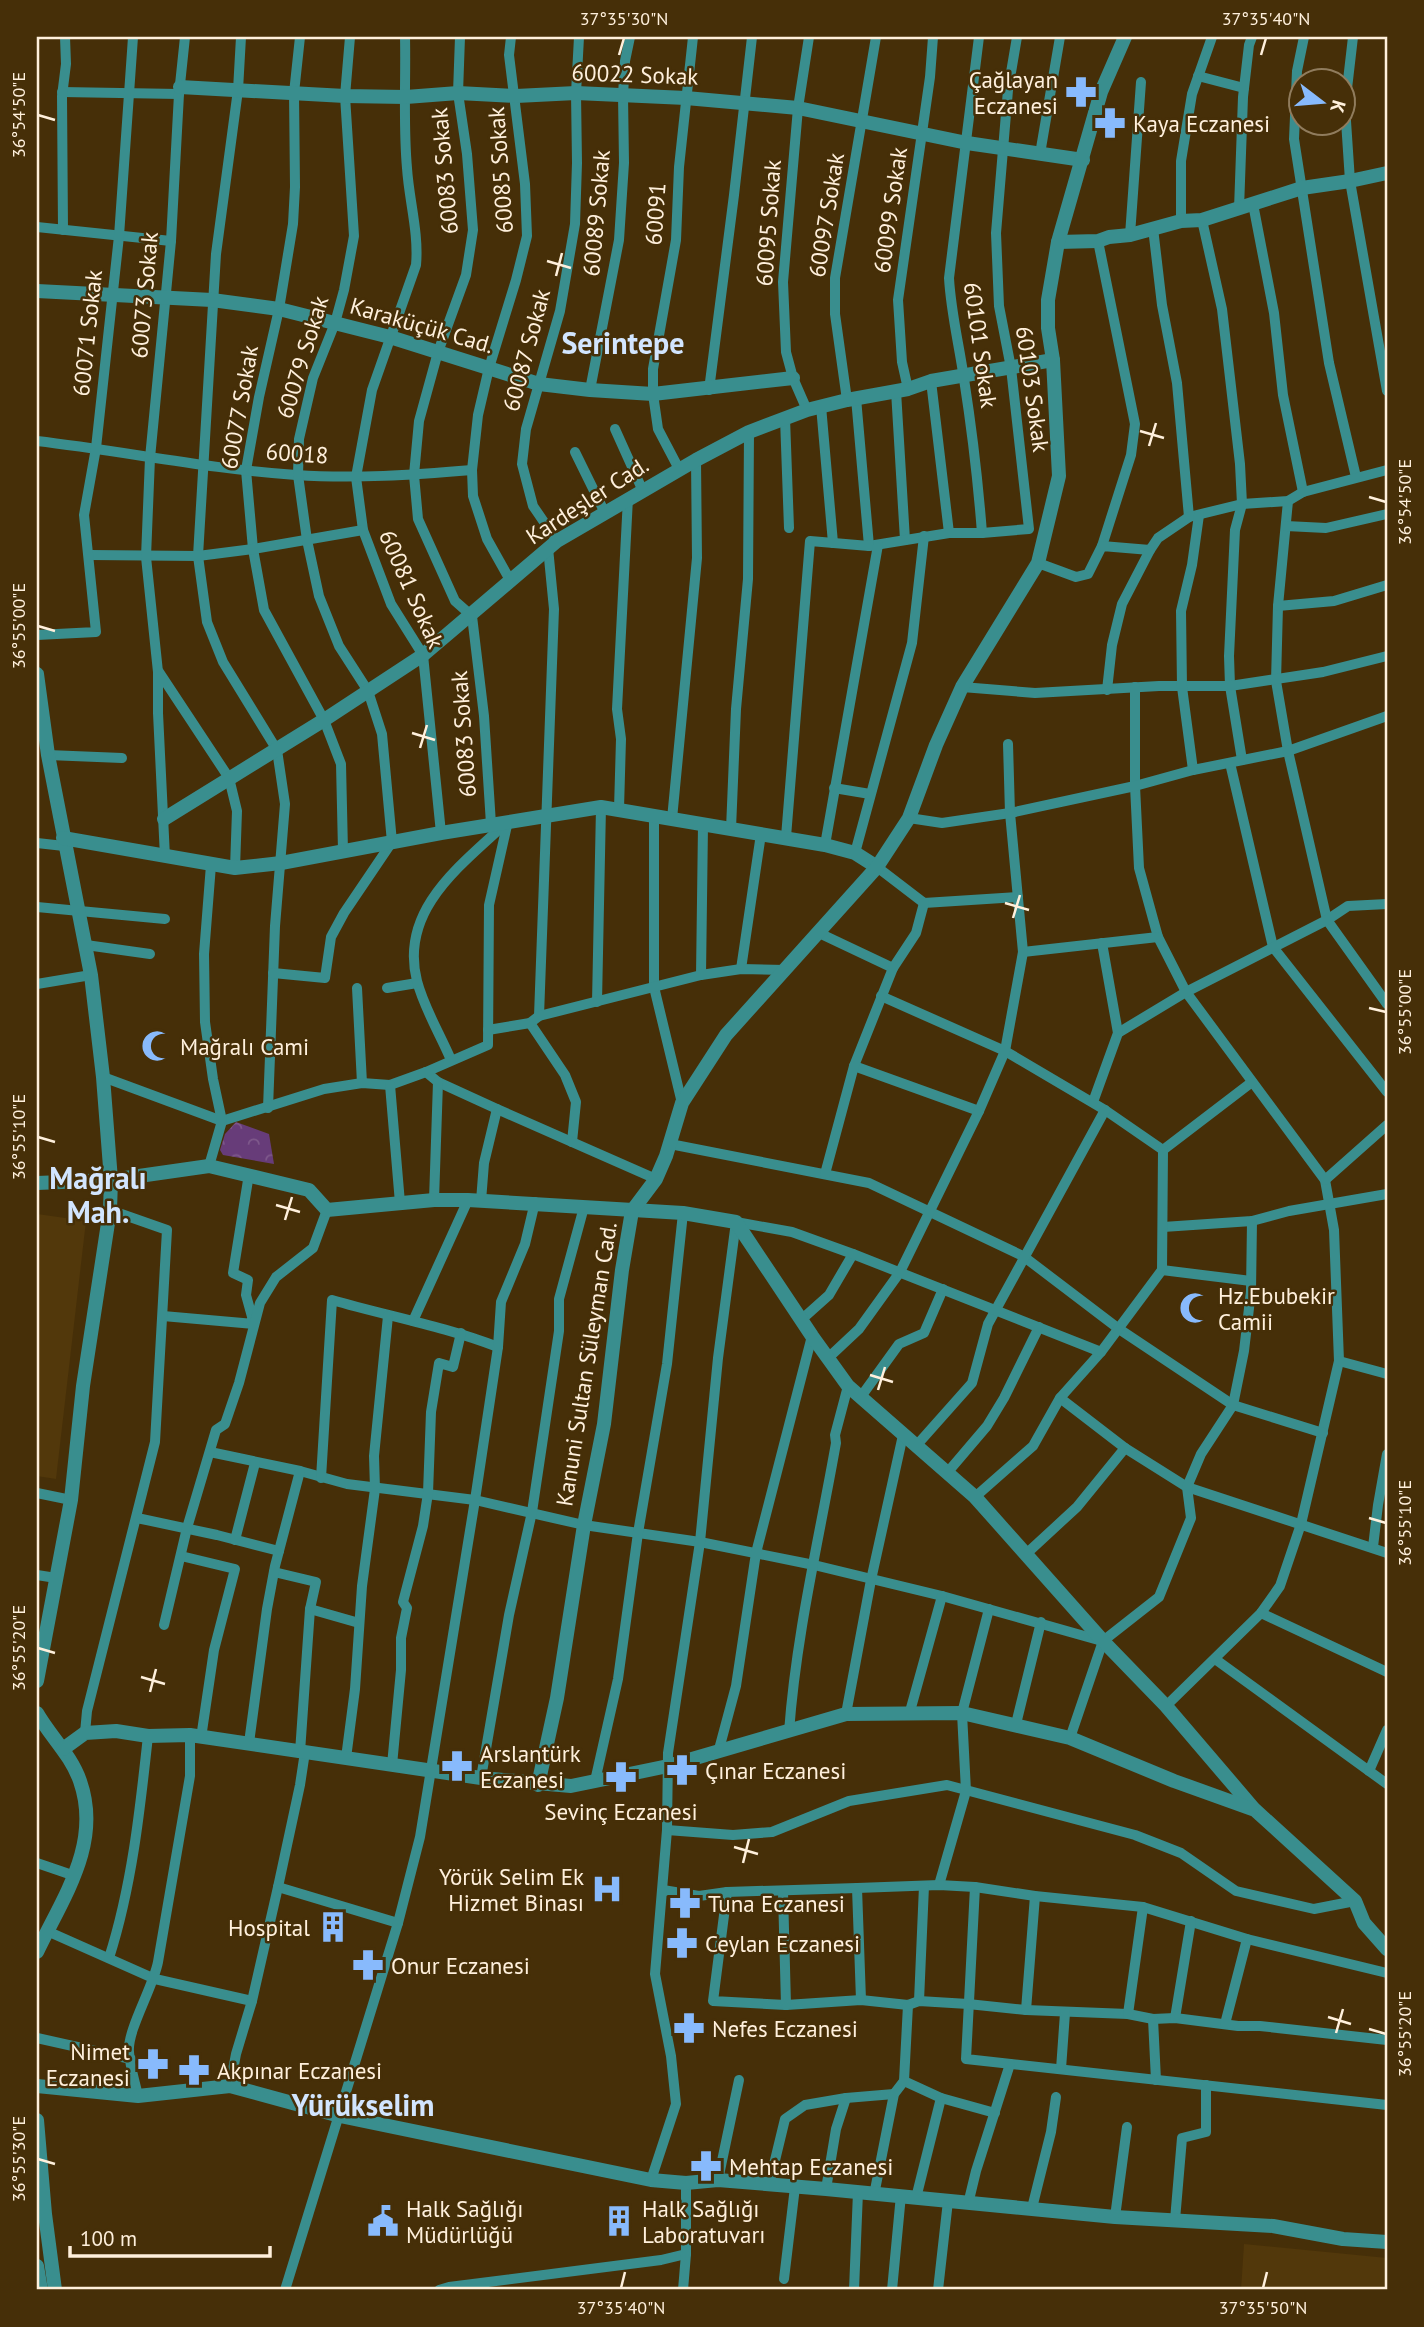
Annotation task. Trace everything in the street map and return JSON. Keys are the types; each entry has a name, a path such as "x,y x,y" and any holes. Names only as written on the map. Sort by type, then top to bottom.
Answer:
{"street":[{"path":"63,230 62,92 66,64 65,37"},
{"name":"60071 Sokak","path":"37,635 96,632 84,515 96,448 113,295 133,37"},
{"name":"60073 Sokak","path":"165,857 158,672 146,557 150,458 171,241 185,37"},
{"path":"241,37 238,90 212,300 198,556 207,622 223,662 277,750 285,804 273,973 268,1108"},
{"name":"60077 Sokak","path":"300,37 294,93 293,224 279,309 246,470 253,550 264,610 324,720 341,764 344,851"},
{"name":"60079 Sokak","path":"350,37 345,96 354,236 335,323 313,378 299,439 298,475 307,540 319,596 339,646 368,691 382,734 392,842"},
{"name":"60081 Sokak","path":"405,37 405,150 409,196 418,245 416,265 372,390 356,477 363,530 391,604 423,655 441,833"},
{"name":"60083 Sokak","path":"460,37 458,93 467,154 473,230 466,275 438,352 419,421 414,475 418,519 455,601 472,615 484,716 491,824"},
{"name":"60085 Sokak","path":"510,580 487,539 473,496 472,470 478,415 489,368 527,236 526,184 509,55 511,37"},
{"name":"60087 Sokak","path":"535,1019 548,815 554,609 552,544 533,506 522,464 526,429 560,311 575,224 579,37"},
{"name":"60089 Sokak","path":"590,390 619,240 624,163 623,95 630,37"},
{"name":"60091","path":"679,469 658,429 653,369 676,240 679,167 693,37"},
{"path":"709,390 752,37"},
{"name":"60095 Sokak","path":"809,37 798,108 783,282 786,352 793,378 814,408 834,543"},
{"name":"60097 Sokak","path":"825,845 874,546 835,314 835,278 877,37"},
{"name":"60099 Sokak","path":"905,540 902,362 898,300 933,37"},
{"name":"60101 Sokak","path":"979,37 949,278 951,314 964,376 976,461 982,533"},
{"name":"60103 Sokak","path":"1017,37 1008,90 996,233 999,306 1011,368 1029,529"},
{"path":"1040,154 1060,37"},
{"name":"Kanuni Sultan Süleyman Cad.","path":"538,1784 557,1698 584,1525 604,1424 622,1270 632,1211 656,1179 682,1103 726,1035 877,867 909,818 936,745 962,687 1038,563 1059,476 1048,300 1058,242 1101,92 1125,37"},
{"path":"1181,221 1181,161 1192,94 1212,37"},
{"path":"1252,37 1248,45 1239,152 1246,206 1274,313 1283,395 1303,492"},
{"path":"1304,37 1297,71 1294,139 1329,363 1356,477"},
{"path":"1353,37 1345,106 1350,181 1387,391"},
{"path":"1198,76 1244,88"},
{"path":"1130,235 1141,82"},
{"path":"62,92 130,94 180,90"},
{"name":"60022 Sokak","path":"180,90 406,97 458,93 516,96 576,93 686,98 798,108 967,144 1083,160"},
{"path":"1058,242 1098,241 1130,235 1181,221 1202,219 1302,188 1387,173"},
{"path":"1202,219 1222,309 1242,504 1235,530 1230,686 1242,760"},
{"path":"37,227 171,241"},
{"path":"1153,228 1194,516 1192,565 1181,611 1182,687 1193,770"},
{"path":"1038,563 1076,577 1088,574 1102,545 1131,455 1135,424 1098,241"},
{"name":"Karaküçük Cad.","path":"37,291 212,300 279,309 390,337 539,384 590,390 653,394 709,390 793,378"},
{"name":"Kardeşler Cad.","path":"164,819 277,750 423,655 552,544 642,489 750,432 814,408 851,399 902,390 932,381 1053,360"},
{"path":"932,381 949,533"},
{"path":"785,418 789,528"},
{"path":"615,429 642,489"},
{"path":"731,829 736,709 748,579 750,432"},
{"name":"60018","path":"37,441 202,465 298,475 356,477 472,470"},
{"path":"575,452 604,512"},
{"path":"672,819 697,558 696,460"},
{"path":"1107,690 1112,645 1122,604 1158,538 1194,516 1242,504 1289,500 1303,492 1387,470"},
{"path":"619,809 621,739 617,709 628,498"},
{"path":"1289,500 1278,606 1276,681 1288,751 1327,920 1387,1004"},
{"path":"1286,526 1326,528 1387,514"},
{"path":"786,837 810,541 874,546 949,533 1047,528"},
{"path":"90,555 198,556 253,550 363,530"},
{"path":"855,853 912,643 924,536"},
{"path":"1102,545 1150,550"},
{"path":"1278,606 1334,601 1387,585"},
{"path":"962,687 1035,693 1135,687 1230,686 1324,672 1387,656"},
{"path":"158,672 229,778 237,811 235,868"},
{"path":"37,674 48,755 86,945 103,1077 111,1180 110,1210 83,1386 71,1500 37,1681"},
{"path":"1135,687 1135,786 1139,868 1158,937 1186,992 1325,1180 1334,1230 1339,1361 1301,1524 1280,1586 1261,1613 1166,1706"},
{"path":"909,818 942,823 1010,813 1135,786 1193,770 1288,751 1387,716"},
{"path":"827,1359 859,1329 900,1272 979,1111 1005,1051 1023,952 1010,813 1008,744"},
{"path":"48,755 122,758"},
{"path":"1230,763 1273,947 1387,1093"},
{"path":"834,788 870,793"},
{"path":"597,1002 601,807"},
{"path":"37,843 64,842 235,868 281,863 508,821 601,807 786,837 855,853 925,903 1018,897"},
{"path":"654,817 654,987 682,1103"},
{"path":"451,1060 417,983 413,959 416,928 441,884 508,821"},
{"path":"103,1077 222,1121 324,1089 362,1083 390,1085 488,1045 489,905 508,821"},
{"path":"701,975 702,825"},
{"path":"741,969 761,834"},
{"path":"273,973 324,978 331,937 392,842"},
{"path":"209,1166 222,1121 205,1022 204,954 211,865"},
{"path":"825,1174 853,1066 893,968 916,933 925,903"},
{"path":"1118,1033 1186,992 1327,920 1348,906 1387,904"},
{"path":"37,907 165,919"},
{"path":"820,933 893,968"},
{"path":"1023,952 1158,937"},
{"path":"1093,1102 1118,1033 1102,943"},
{"path":"86,945 149,954"},
{"path":"488,1030 701,975 741,969 785,970"},
{"path":"37,984 90,975"},
{"path":"387,988 417,983"},
{"path":"357,988 362,1083"},
{"path":"881,996 1005,1051 1093,1102 1163,1150"},
{"path":"535,1019 565,1074 576,1101 572,1142"},
{"path":"853,1066 979,1111"},
{"path":"426,1072 438,1082 656,1179"},
{"path":"434,1200 438,1082"},
{"path":"1163,1150 1252,1082"},
{"path":"390,1085 400,1203"},
{"path":"413,1321 475,1200 497,1109"},
{"path":"916,1446 972,1383 988,1324 1105,1110"},
{"path":"1325,1180 1387,1125"},
{"path":"670,1144 869,1182 1023,1256 1119,1329 1233,1405 1323,1433"},
{"path":"975,1497 1033,1446 1060,1398 1101,1352 1162,1270 1163,1150"},
{"path":"37,1183 111,1180 209,1166 309,1190 327,1210"},
{"path":"249,1174 233,1273 248,1280 246,1295 254,1324"},
{"path":"1163,1227 1252,1221 1387,1194"},
{"path":"327,1210 434,1200 535,1202 584,1208 683,1213 792,1232 1101,1352"},
{"path":"285,2290 398,1923 420,1837 475,1500 498,1347 501,1302 525,1244 535,1202"},
{"path":"481,1778 509,1615 532,1511 559,1331 558,1299 584,1208"},
{"path":"85,1733 87,1711 155,1442 163,1315 167,1230 110,1210"},
{"path":"164,1625 187,1528 216,1430 225,1424 260,1303 276,1277 313,1248 327,1210"},
{"path":"595,1781 618,1679 638,1532 667,1364 683,1213"},
{"path":"1070,1738 1103,1641 1159,1597 1191,1518 1187,1487 1201,1454 1233,1405 1244,1351 1251,1281 1252,1221"},
{"path":"736,1222 811,1336 848,1386 975,1497 1103,1641 1166,1706 1254,1809 1355,1901 1364,1923 1387,1949"},
{"path":"651,2180 676,2104 671,2056 655,1974 667,1830 668,1753 700,1542 718,1358 736,1222"},
{"path":"801,1320 829,1295 853,1254"},
{"path":"1162,1270 1251,1281"},
{"path":"860,1398 899,1344 924,1333 943,1289"},
{"path":"321,1479 331,1300 388,1317 461,1333 498,1347"},
{"path":"163,1315 254,1324"},
{"path":"346,1758 375,1489 374,1456 388,1317"},
{"path":"947,1473 987,1426 1040,1327"},
{"path":"393,1765 401,1638 407,1608 403,1602 423,1526 428,1493 431,1412 439,1363 453,1367 461,1333"},
{"path":"718,1753 736,1686 757,1553 811,1336"},
{"path":"1339,1361 1387,1374"},
{"path":"789,1732 793,1681 836,1443 835,1435 848,1386"},
{"path":"1060,1398 1125,1447 1187,1487 1387,1553"},
{"path":"846,1714 870,1580 903,1435"},
{"path":"1025,1555 1077,1507 1125,1447"},
{"path":"210,1452 300,1471 321,1479 375,1489 475,1500 584,1525 700,1542 814,1565 1041,1622 1103,1641"},
{"path":"1373,1548 1387,1454"},
{"path":"235,1540 255,1463"},
{"path":"249,1743 260,1653 274,1572 300,1471"},
{"path":"37,1493 71,1500"},
{"path":"137,1518 279,1551"},
{"path":"138,2096 129,2050 134,2028 155,1979 196,1737 214,1650 235,1569 181,1556"},
{"path":"230,2086 278,1887 300,1786 303,1752 310,1609 316,1582 274,1572"},
{"path":"37,1575 55,1578"},
{"path":"909,1715 942,1596"},
{"path":"310,1609 359,1623"},
{"path":"939,1885 966,1791 962,1713 989,1609"},
{"path":"1261,1613 1387,1672"},
{"path":"1016,1724 1041,1622"},
{"path":"1215,1659 1387,1784"},
{"path":"63,1749 85,1733 116,1731 148,1736 196,1737 249,1743 481,1778 571,1786 718,1753 846,1714 962,1713 1070,1738 1174,1781 1254,1809"},
{"path":"37,1714 63,1749 79,1780 86,1806 87,1840 75,1876 37,1952"},
{"path":"1369,1771 1387,1730"},
{"path":"109,1958 129,1876 148,1736"},
{"path":"667,1830 733,1835 772,1832 849,1801 947,1785 1135,1835 1181,1853 1236,1891 1314,1909 1355,1901"},
{"path":"37,1863 75,1876"},
{"path":"663,1890 699,1896 727,1892 939,1885 975,1887 1143,1907 1247,1939 1387,1973"},
{"path":"874,2195 894,2094 904,2081 924,1886"},
{"path":"278,1887 398,1923"},
{"path":"975,1887 966,2059 1387,2105"},
{"path":"857,1888 861,2000"},
{"path":"727,1892 713,2001 786,2005 861,2000 968,2004 1065,2013 1128,2014 1153,2019 1175,2018 1387,2040"},
{"path":"783,1892 786,2005"},
{"path":"1026,2010 1035,1896"},
{"path":"1128,2014 1143,1907"},
{"path":"1175,2018 1191,1921"},
{"path":"47,1931 155,1979 252,2001"},
{"path":"1225,2024 1247,1939"},
{"path":"1061,2069 1065,2013"},
{"path":"1153,2019 1156,2080"},
{"path":"37,2038 131,2059"},
{"path":"968,2204 1010,2064"},
{"path":"718,2180 739,2080"},
{"path":"904,2081 941,2098 995,2113"},
{"path":"1175,2220 1182,2138 1206,2132 1206,2085"},
{"path":"37,2086 138,2096 230,2086 340,2116 651,2180 686,2183 718,2180 1115,2217 1273,2226 1343,2239 1387,2242"},
{"path":"769,2185 785,2119 805,2105 894,2094"},
{"path":"1032,2208 1051,2132 1056,2097"},
{"path":"826,2189 836,2129 846,2098"},
{"path":"916,2198 941,2098"},
{"path":"37,2120 55,2290"},
{"path":"1115,2217 1127,2127"},
{"path":"683,2290 686,2183"},
{"path":"784,2279 795,2187"},
{"path":"854,2290 858,2192"},
{"path":"892,2290 901,2196"},
{"path":"938,2290 948,2201"},
{"path":"439,2290 686,2254"},
{"path":"37,2266 41,2290"}],"shaded area":[{"path":"37,1214 86,1221 56,1479 37,1476"},
{"path":"1244,2244 1387,2258 1387,2290 1241,2290"}],"green space":[{"path":"236,1122 269,1134 274,1164 223,1155 220,1150 225,1134"}],"place":[{"name":"Çağlayan Eczanesi","path":"1081,92"},
{"name":"Kaya Eczanesi","path":"1110,123"},
{"name":"Mağralı Cami","path":"157,1046"},
{"name":"Hz.Ebubekir Camii","path":"1195,1308"},
{"name":"Arslantürk Eczanesi","path":"457,1766"},
{"name":"Çınar Eczanesi","path":"682,1770"},
{"name":"Sevinç Eczanesi","path":"621,1777"},
{"name":"Yörük Selim Ek Hizmet Binası","path":"607,1889"},
{"name":"Tuna Eczanesi","path":"685,1903"},
{"name":"Hospital","path":"333,1927"},
{"name":"Ceylan Eczanesi","path":"682,1943"},
{"name":"Onur Eczanesi","path":"368,1965"},
{"name":"Nefes Eczanesi","path":"689,2028"},
{"name":"Nimet Eczanesi","path":"153,2064"},
{"name":"Akpınar Eczanesi","path":"194,2070"},
{"name":"Mehtap Eczanesi","path":"706,2166"},
{"name":"Halk Sağlığı Müdürlüğü","path":"383,2221"},
{"name":"Halk Sağlığı Laboratuvarı","path":"619,2221"}],"district":[{"name":"Serintepe","path":"623,342"},
{"name":"Mağralı Mah.","path":"98,1194"},
{"name":"Yürükselim","path":"363,2104"}]}
